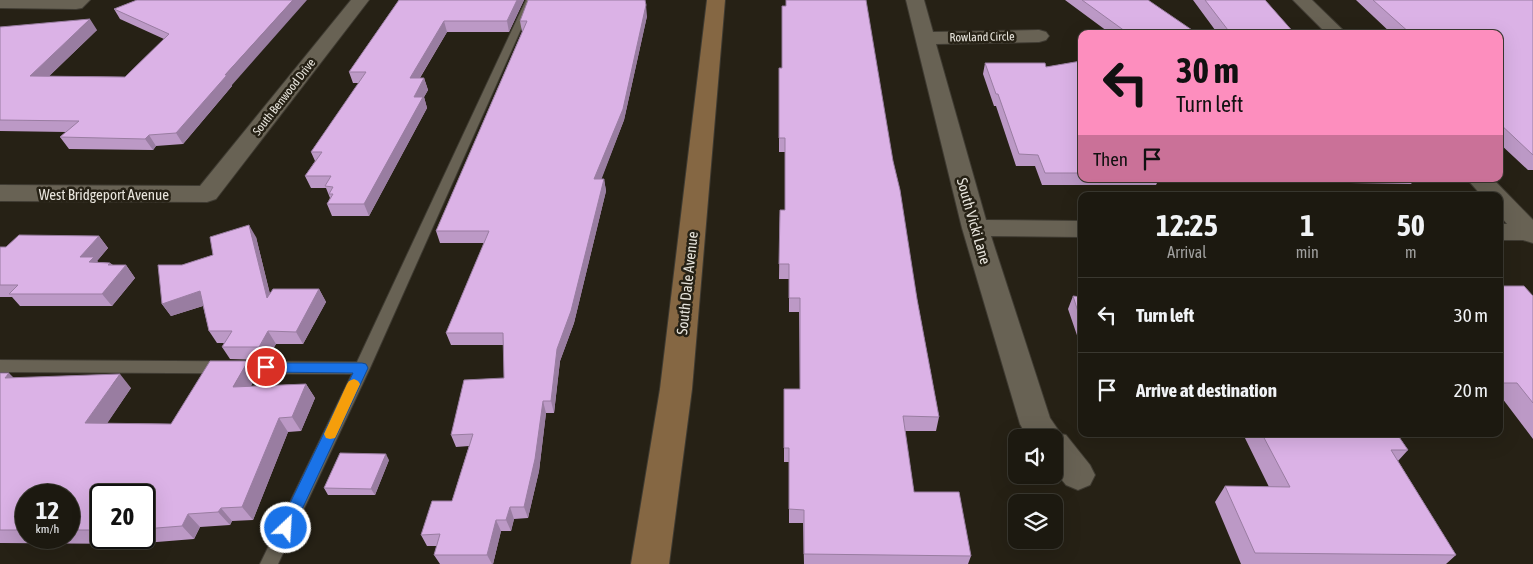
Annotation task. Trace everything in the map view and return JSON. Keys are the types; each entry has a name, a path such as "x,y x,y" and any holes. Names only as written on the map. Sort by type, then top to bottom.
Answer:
{"street":[{"name":"South Benwood Drive","path":"208,194 360,0"},
{"name":"South Dale Avenue","path":"650,564 676,389 716,0"},
{"name":"South Vicki Lane","path":"915,0 975,228 1036,424 1040,429"},
{"path":"1302,0 1334,30"},
{"path":"0,3 79,2"},
{"name":"Rowland Circle","path":"924,38 1039,36"},
{"path":"1482,182 1492,192"},
{"name":"West Bridgeport Avenue","path":"0,193 208,194"},
{"path":"1503,204 1532,233"},
{"path":"975,228 1078,229"},
{"path":"1503,232 1532,233"},
{"path":"1063,456 1078,475"}],"lane":[{"path":"269,564 362,368 530,0"},
{"path":"0,366 362,368"}],"building":[{"path":"137,0 293,0 225,75 227,75 176,133 149,135 145,139 60,137 79,121 0,120 0,27 90,19 30,76 125,77 169,34 114,9"},
{"path":"399,0 517,0 507,21 444,21 410,78 424,78 414,97 423,97 364,204 327,204 333,194 329,194 333,187 325,186 331,176 305,176 322,152 311,152 366,72 349,72"},
{"path":"528,0 645,0 646,5 623,109 594,179 604,179 571,311 557,349 551,401 543,401 535,459 524,507 510,507 506,520 496,520 487,555 434,555 440,534 421,535 432,501 452,501 473,434 451,435 464,380 504,378 503,333 446,333 489,231 436,231 527,21 520,21"},
{"path":"786,0 866,0 939,417 903,416 914,492 959,492 971,556 804,554 804,510 789,509 789,448 784,448 784,389 800,389 800,298 789,298 789,264 779,264 780,210 785,210 785,138 779,138 779,68 782,68 782,6 786,6"},
{"path":"1082,0 1148,0 1192,30 1123,30"},
{"path":"1205,0 1265,0 1291,30 1228,30"},
{"path":"1373,0 1533,0 1533,155 1503,127 1503,30 1407,30"},
{"path":"1078,62 1078,173 1045,173 1038,155 1019,154 985,63 1045,63 1046,67"},
{"path":"249,225 267,298 273,289 319,289 296,332 268,331 259,347 222,347 232,331 209,331 200,291 162,304 158,265 182,265 213,255 210,237"},
{"path":"19,235 99,236 80,257 94,257 89,262 126,265 102,294 9,294 18,285 0,285 0,247 6,247"},
{"path":"1503,286 1524,286 1533,296 1533,403 1517,383 1503,383"},
{"path":"1073,296 1078,297 1078,312"},
{"path":"210,361 248,361 233,387 306,384 292,417 279,418 242,507 221,508 218,512 188,514 182,526 155,528 155,484 90,484 90,530 80,530 80,484 15,484 15,530 0,530 0,373 9,373 5,378 120,374 85,423 171,424"},
{"path":"1264,437 1399,437 1408,450 1391,450 1456,555 1255,553 1225,486 1290,487"},
{"path":"340,453 386,454 371,489 324,488"}],"slow traffic":[{"path":"330,434 354,384"}],"route":[{"path":"266,367 362,368 286,528"}]}
